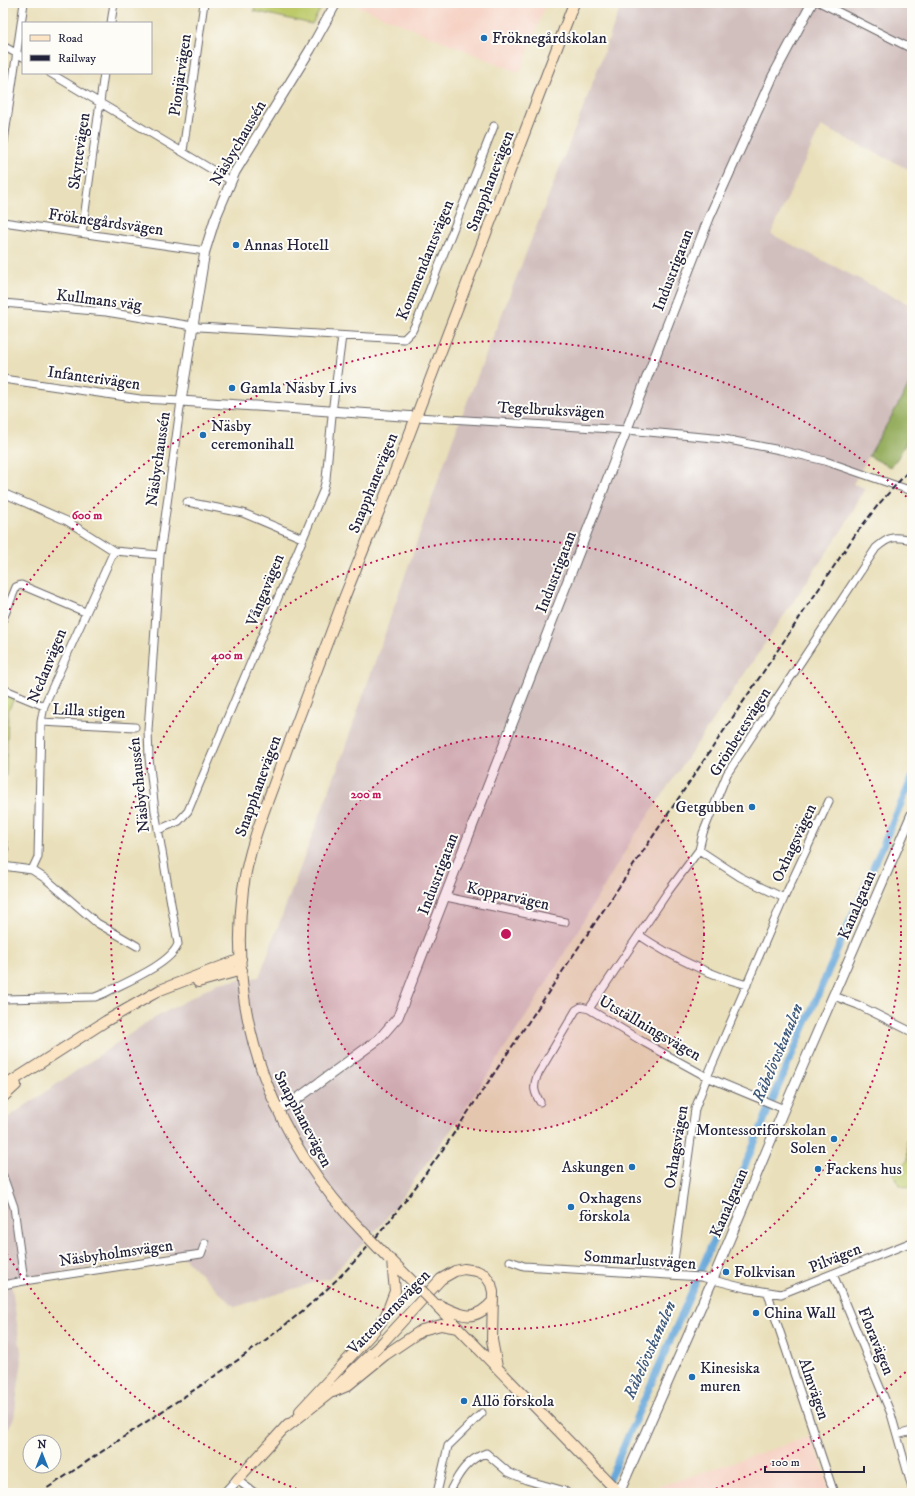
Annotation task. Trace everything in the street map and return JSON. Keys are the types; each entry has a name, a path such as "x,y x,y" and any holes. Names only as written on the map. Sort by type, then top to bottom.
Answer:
{"main road":[{"name":"Snapphanevägen","path":"574,3 417,416 363,549 258,828 243,890 241,959 244,1004 252,1043 262,1076 277,1110 301,1154 320,1184 339,1207 390,1260 497,1367 619,1493"},
{"path":"3,1087 160,990 241,959"},
{"path":"134,1005 205,980 242,970"},
{"path":"3,1097 10,1089 48,1064 82,1037"},
{"path":"325,1383 374,1331 386,1315 395,1291 390,1260"},
{"name":"Vattentornsvägen","path":"284,1429 331,1392 384,1341 441,1279 451,1272 468,1269 477,1271 485,1275 492,1287 492,1340 497,1367"},
{"path":"432,1301 454,1312 468,1316 479,1314 493,1301"},
{"path":"331,1392 348,1386 386,1355 422,1330 441,1325 458,1328"},
{"name":"Vattentornsvägen","path":"237,1480 325,1383 355,1368"}],"street":[{"path":"23,22 24,3"},
{"path":"111,22 114,3"},
{"name":"Pionjärvägen","path":"182,151 204,3"},
{"name":"Näsbychaussén","path":"3,999 95,997 165,960 175,951 178,941 158,830 149,758 148,730 160,555 181,401 204,251 231,181 310,50 336,3"},
{"name":"Industrigatan","path":"277,1110 290,1104 379,1039 391,1027 398,1016 446,897 709,218 774,76 812,3"},
{"path":"821,3 912,49"},
{"path":"3,148 20,55 22,29"},
{"path":"3,46 20,55"},
{"path":"52,74 231,181"},
{"name":"Skyttevägen","path":"82,233 104,74"},
{"name":"Kommendantsvägen","path":"192,326 342,336 404,338 412,331 418,319 494,126"},
{"name":"Fröknegårdsvägen","path":"3,222 204,251"},
{"name":"Kullmans väg","path":"3,303 106,312 192,326"},
{"name":"Vångavägen","path":"158,830 179,821 188,811 323,491 326,479 332,411 342,336"},
{"name":"Infanterivägen","path":"3,379 140,399 181,401"},
{"name":"Tegelbruksvägen","path":"181,401 627,430 724,439 825,461 912,491"},
{"path":"3,493 67,521 114,551 160,555"},
{"path":"187,502 243,513 302,538"},
{"name":"Grönbetesvägen","path":"589,1009 699,850 703,833 727,774 876,548 886,539 896,536 912,540"},
{"name":"Nedanvägen","path":"32,870 38,857 41,722 44,706 85,612 114,551"},
{"path":"3,619 16,587 21,585 85,612"},
{"path":"3,689 44,706"},
{"name":"Lilla stigen","path":"41,722 135,727"},
{"name":"Oxhagsvägen","path":"672,1275 695,1109 707,1077 784,898 829,801"},
{"name":"Kanalgatan","path":"619,1493 713,1279 784,1109 912,814"},
{"path":"3,842 5,851 3,866 32,870 46,879 97,923 137,946"},
{"name":"Oxhagsvägen","path":"699,850 740,877 784,898"},
{"name":"Kopparvägen","path":"446,897 565,922"},
{"path":"639,935 667,954 693,967 717,977 747,985"},
{"path":"834,996 858,1005 912,1032"},
{"name":"Utställningsvägen","path":"540,1102 535,1093 534,1084 537,1076 576,1010 581,1007 589,1009 645,1043 707,1077 784,1109"},
{"path":"3,1176 14,1207 24,1281"},
{"name":"Pilvägen","path":"768,1293 780,1294 912,1242"},
{"name":"Näsbyholmsvägen","path":"3,1285 201,1254 205,1243"},
{"name":"Sommarlustvägen","path":"510,1261 524,1266 701,1277 768,1293"},
{"name":"Floravägen","path":"833,1274 891,1414 912,1488"},
{"name":"Almvägen","path":"768,1293 834,1493"},
{"path":"437,1493 448,1446 482,1413"},
{"path":"897,1435 912,1431"},
{"path":"454,1493 451,1488 458,1474 475,1457 486,1453 508,1472 526,1480 565,1491 567,1493"},
{"path":"237,1480 255,1493"},
{"name":"Vattentornsvägen","path":"225,1493 237,1480"}],"shaded area":[{"name":"Fröknegårdskolan","path":"350,3 546,3 520,73"},
{"path":"622,3 912,3 912,171 821,126 771,234 912,306 912,380 853,484 865,488 844,527 633,838 532,1007 454,1126 382,1224 329,1278 235,1307 179,1253 11,1280 22,1360 14,1418 3,1438 3,1121 149,1021 218,983 259,977 341,759 453,438 584,106"},
{"path":"812,1436 831,1493 650,1493 655,1488"}],"green space":[{"path":"255,3 324,3 312,24 254,11"},
{"path":"912,380 912,433 897,459 890,467 869,456"},
{"path":"3,694 14,699 8,711 6,776 3,776"},
{"path":"912,1136 912,1189 899,1185 893,1174 908,1160 907,1139"}],"waterway":[{"name":"Råbelövskanalen","path":"603,1493 692,1291 782,1078 912,778"}],"railway":[{"path":"40,1493 265,1341 299,1314 334,1283 369,1246 446,1145 855,535 878,505 912,467"}],"place":[{"name":"Fröknegårdskolan","path":"484,38"},
{"name":"Annas Hotell","path":"236,245"},
{"name":"Gamla Näsby Livs","path":"232,388"},
{"name":"Näsby ceremonihall","path":"203,435"},
{"name":"Getgubben","path":"752,807"},
{"name":"Montessoriförskolan Solen","path":"834,1139"},
{"name":"Askungen","path":"632,1167"},
{"name":"Fackens hus","path":"818,1169"},
{"name":"Oxhagens förskola","path":"571,1207"},
{"name":"Folkvisan","path":"726,1272"},
{"name":"China Wall","path":"756,1313"},
{"name":"Kinesiska muren","path":"692,1377"},
{"name":"Allö förskola","path":"464,1401"}]}
